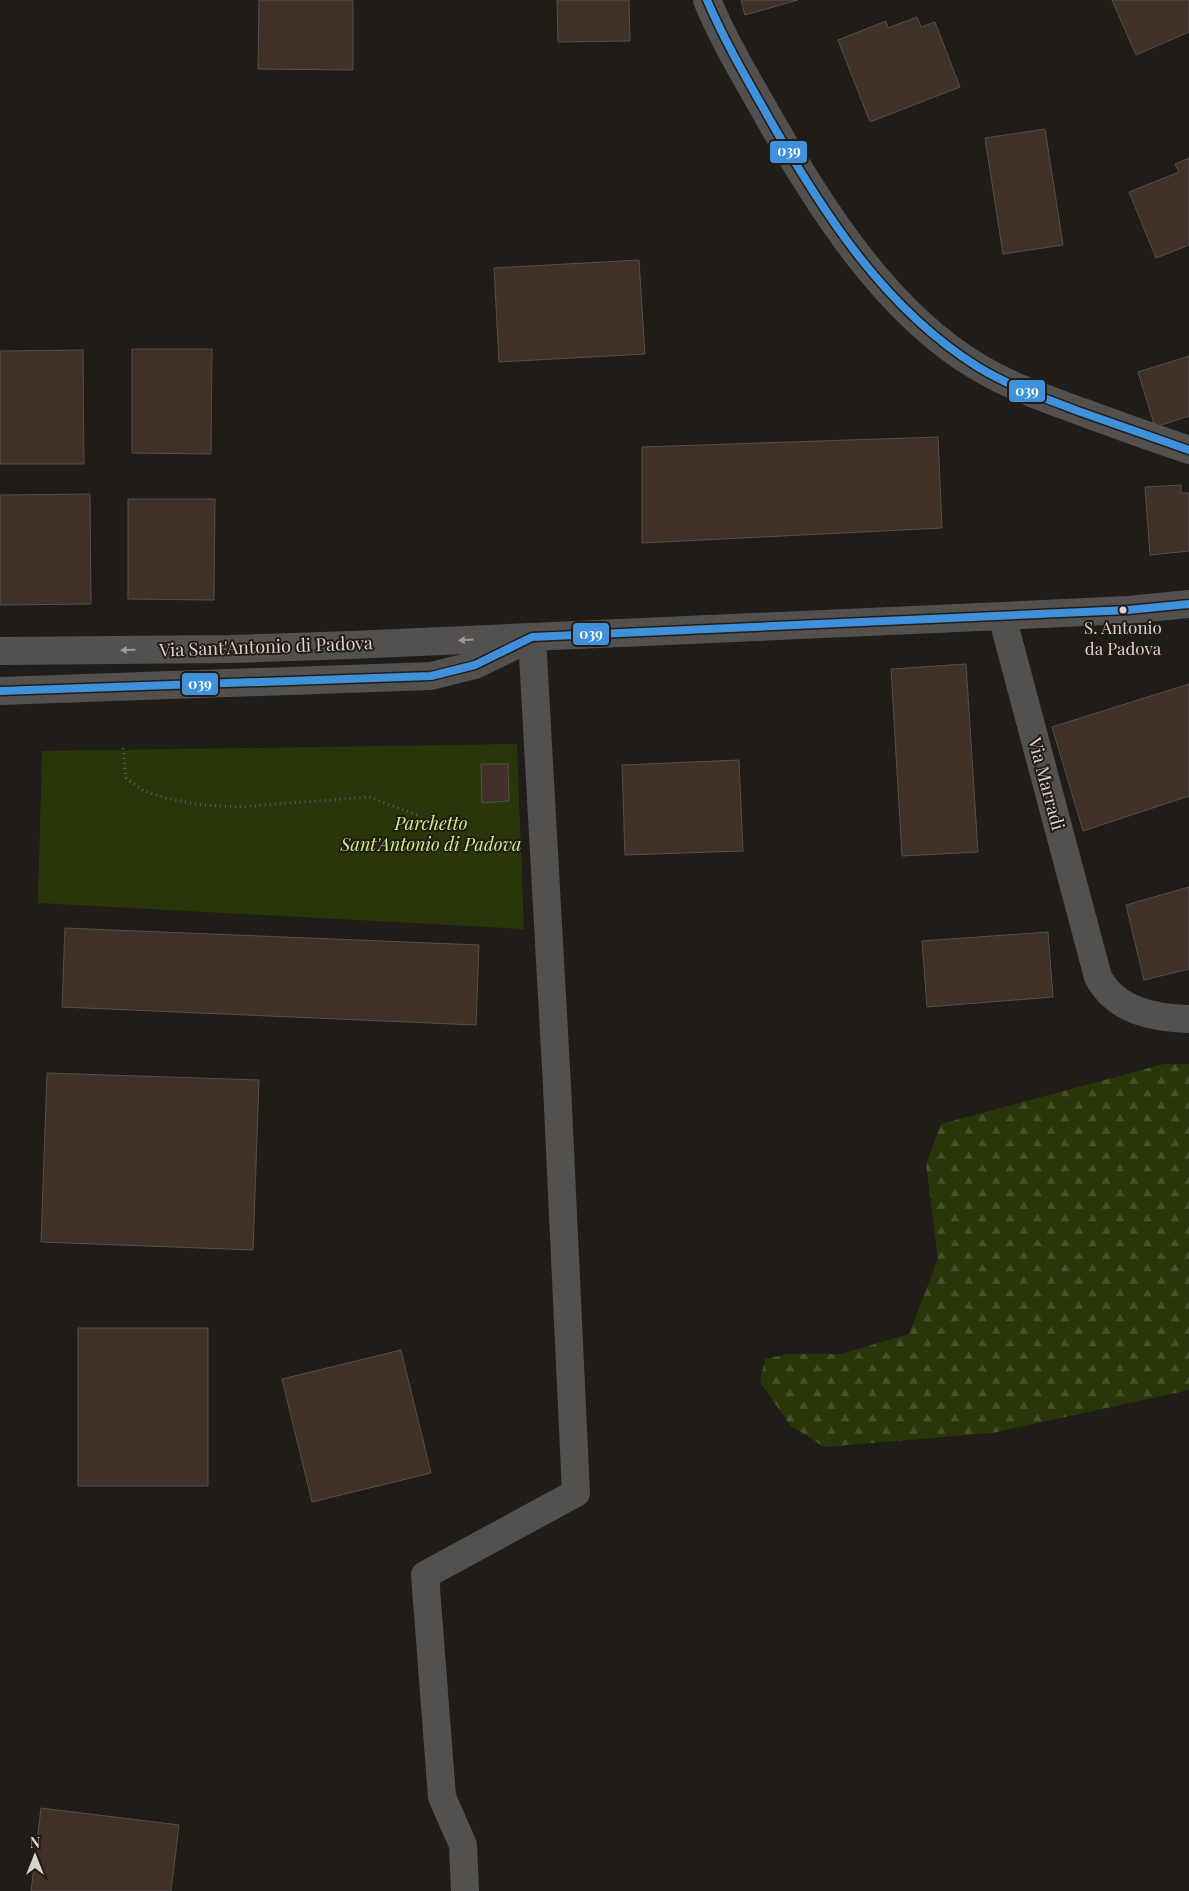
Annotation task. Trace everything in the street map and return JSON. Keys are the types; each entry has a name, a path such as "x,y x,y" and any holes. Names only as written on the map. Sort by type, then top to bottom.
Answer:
{"street":[{"path":"707,0 727,44 818,199 863,260 906,309 960,356 1002,380 1057,404 1189,450"},
{"name":"Via Sant'Antonio di Padova","path":"0,651 282,648 1128,610 1189,604"},
{"name":"Via Marradi","path":"1002,616 1090,952 1102,984 1120,1003 1138,1011 1156,1016 1189,1019"},
{"path":"465,1891 463,1845 442,1797 425,1575 576,1493 557,1086 532,637"},
{"name":"Via Sant'Antonio di Padova","path":"0,690 431,676 475,665 532,637"}],"path":[{"path":"123,748 126,778 144,791 166,798 202,805 238,808 369,797 417,815"}],"green space":[{"name":"Parchetto Sant'Antonio di Padova","path":"517,744 524,929 38,903 42,751"},
{"path":"1164,1064 1189,1064 1189,1390 992,1433 824,1447 790,1425 760,1382 765,1359 788,1354 841,1354 909,1334 938,1259 926,1164 941,1124"}],"building":[{"path":"259,0 353,0 353,70 258,69"},
{"path":"557,0 629,0 630,41 558,42"},
{"path":"741,0 798,0 745,15"},
{"path":"1112,0 1189,0 1189,32 1136,55"},
{"path":"917,17 921,27 935,22 960,87 870,122 838,40 886,21 888,28"},
{"path":"1045,129 1063,245 1003,254 985,138"},
{"path":"1189,158 1189,245 1156,258 1129,192 1179,172 1175,164"},
{"path":"639,260 645,354 499,362 494,268"},
{"path":"132,349 212,349 211,454 132,453"},
{"path":"83,350 84,464 0,464 0,351"},
{"path":"1189,356 1189,416 1155,427 1138,372"},
{"path":"938,437 942,528 642,543 642,447"},
{"path":"1181,485 1181,493 1189,493 1189,551 1150,555 1145,487"},
{"path":"90,494 91,604 0,605 0,495"},
{"path":"128,499 215,499 214,600 128,599"},
{"path":"966,664 978,852 902,856 891,669"},
{"path":"1189,684 1189,796 1083,831 1052,727"},
{"path":"739,760 743,851 625,855 622,765"},
{"path":"481,764 508,764 509,801 482,803"},
{"path":"1189,887 1189,969 1144,980 1126,905"},
{"path":"65,928 479,945 476,1025 62,1007"},
{"path":"1048,932 1053,997 927,1007 922,941"},
{"path":"47,1073 259,1080 253,1250 41,1242"},
{"path":"78,1328 208,1328 208,1486 78,1486"},
{"path":"401,1350 431,1473 312,1502 282,1379"},
{"path":"41,1808 179,1825 171,1891 31,1891"}],"transit line":[{"name":"039","path":"707,0 745,76 812,190 859,257 914,317 945,344 978,367 1002,380 1078,411 1189,450"},
{"name":"039","path":"0,691 431,676 475,665 532,637 1128,610 1189,604"}],"place":[{"name":"S. Antonio da Padova","path":"1123,610"}]}
